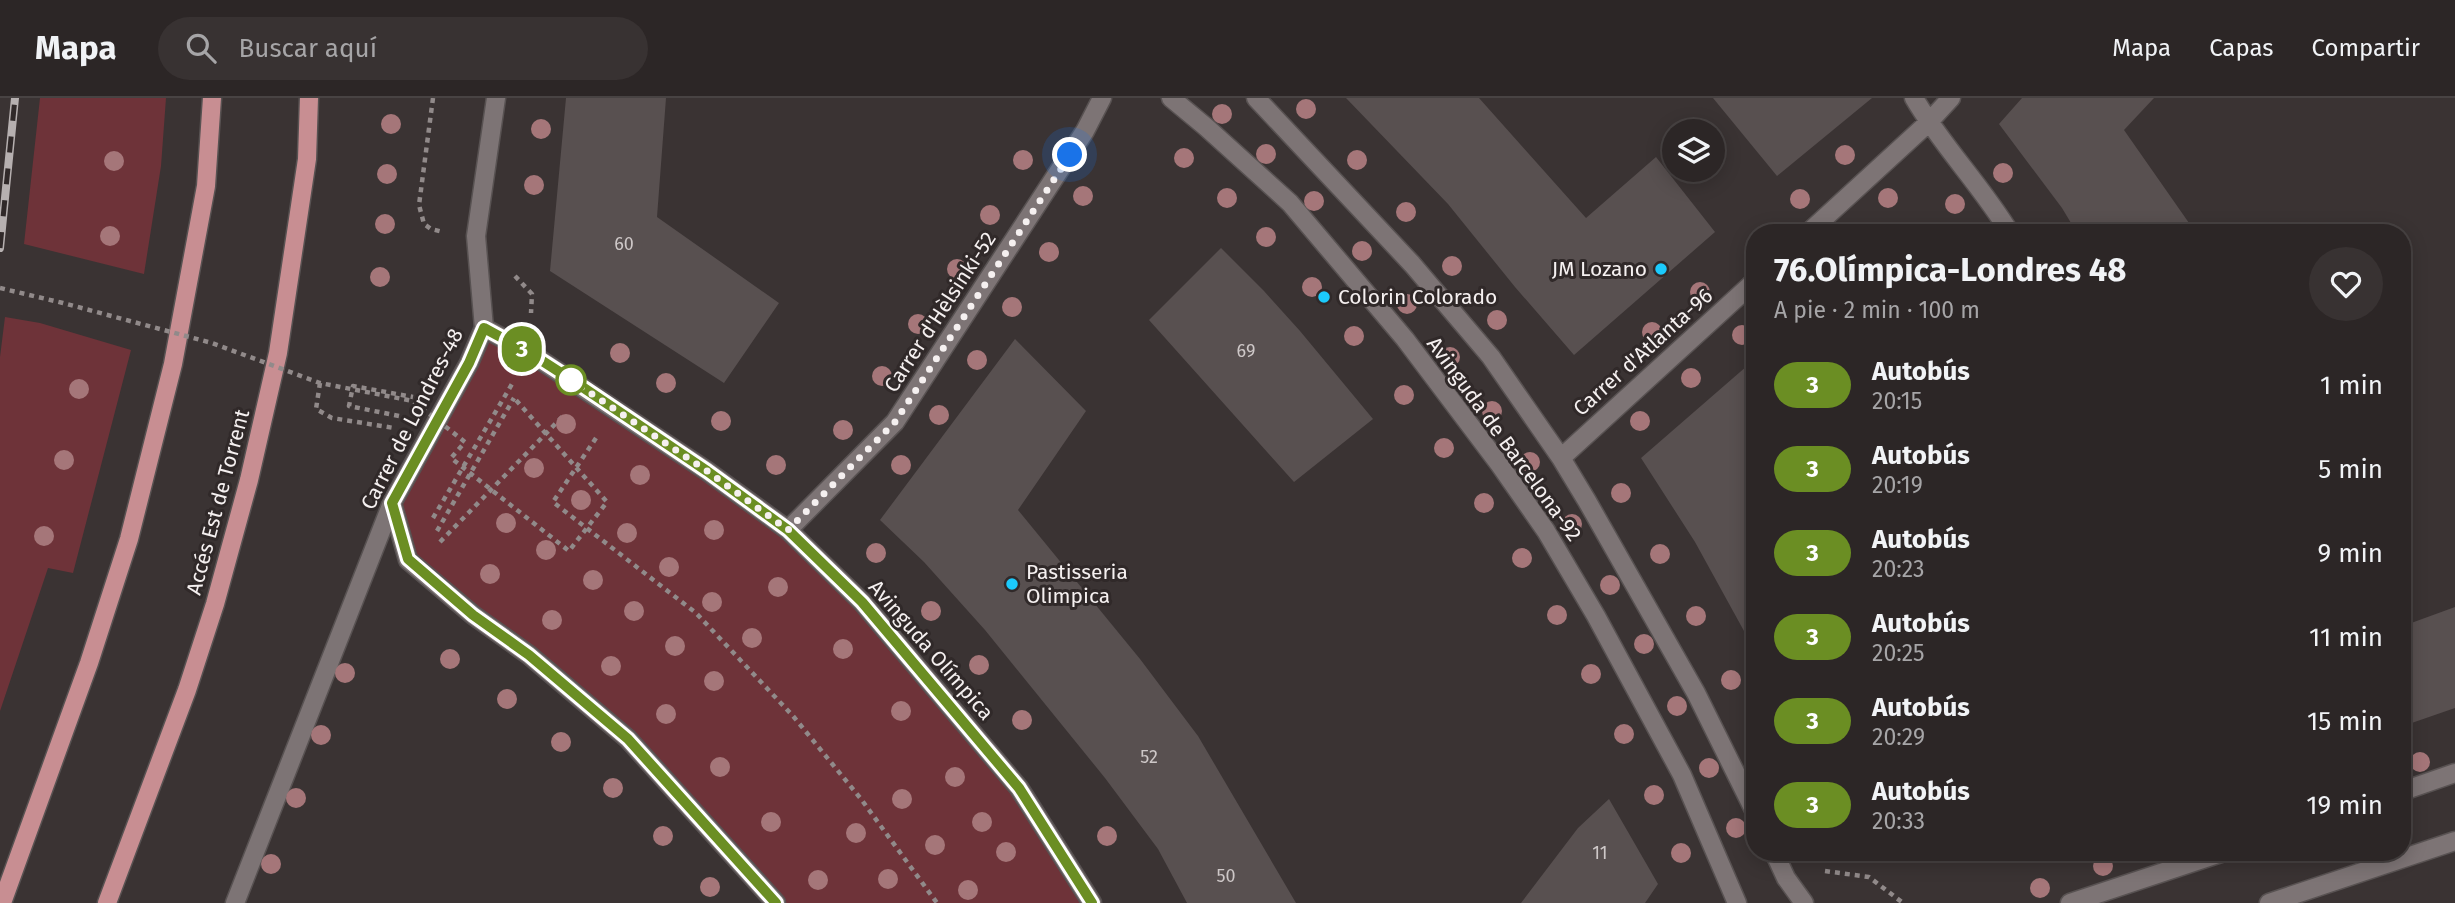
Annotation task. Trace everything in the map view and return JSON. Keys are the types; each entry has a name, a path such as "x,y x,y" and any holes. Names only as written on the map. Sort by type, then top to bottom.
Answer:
{"main road":[{"path":"2,901 89,663 129,540 173,364 206,186 212,98"},
{"name":"Accés Est de Torrent","path":"107,903 187,690 215,604 249,480 278,353 307,159 309,98"}],"street":[{"name":"Carrer de Londres-48","path":"235,903 392,503 469,363 484,328 476,236 496,98"},
{"name":"Carrer d'Hèlsinki-52","path":"788,530 895,422 1085,131 1102,98"},
{"name":"Avinguda de Barcelona-92","path":"1171,98 1290,203 1405,339 1500,465 1546,531 1596,616 1682,775 1737,903"},
{"name":"Avinguda de Barcelona-92","path":"1255,98 1430,285 1491,357 1561,458 1696,693 1746,795"},
{"path":"1914,98 1928,123 2005,224"},
{"path":"1818,224 1928,123 1951,98"},
{"name":"Carrer d'Atlanta-96","path":"1561,458 1746,289"},
{"name":"Avinguda Olímpica","path":"484,328 541,360 707,471 788,530 862,602 1019,788 1093,903"},
{"path":"392,503 408,559 473,615 529,655 628,739 776,903"},
{"path":"2411,789 2455,773"},
{"path":"2411,856 2455,841"},
{"path":"1778,861 1786,878 1804,903"},
{"path":"2070,903 2197,861"},
{"path":"2269,903 2395,861"}],"path":[{"path":"0,288 212,343 320,383 413,401 465,442 451,458 462,467 473,475 483,483 494,492 569,551 607,502 551,440 542,429 514,398 494,433 474,467 467,479 441,525 434,536 440,542 478,503 487,494 497,484 544,435 554,425 564,415 574,423"},
{"path":"320,383 316,409 332,418 396,429 399,414 349,406 353,386 402,395"},
{"path":"585,430 596,438 553,502 696,613 793,716 861,799 937,903"}],"shaded area":[{"path":"40,98 166,98 161,166 144,274 24,244"},
{"path":"5,317 40,323 131,350 73,573 48,568 0,711 0,357"},
{"path":"484,328 788,530 1019,788 1092,903 775,903 628,739 408,560 392,503"}],"building":[{"path":"566,98 666,98 657,217 779,303 724,383 550,271"},
{"path":"1346,98 1479,98 1586,218 1656,157 1662,165 1662,182 1676,182 1715,232 1574,355 1448,204"},
{"path":"1713,98 1872,98 1777,176"},
{"path":"2022,98 2154,98 2124,130 2190,224 2072,224 1999,124"},
{"path":"1221,248 1300,331 1373,419 1294,482 1149,320"},
{"path":"1015,339 1086,411 1018,510 1140,659 1198,736 1296,903 1187,903 1158,849 1105,778 985,630 924,562 880,520"},
{"path":"1746,367 1746,635 1695,542 1641,458"},
{"path":"2455,607 2455,708 2411,723 2411,623"},
{"path":"1609,799 1658,884 1645,903 1521,903 1578,828"}],"railway":[{"path":"0,248 15,98"}],"bus line":[{"name":"3","path":"776,903 628,739 529,655 473,615 408,559 392,503 469,363 484,328 575,382 707,471 788,530 862,602 1019,788 1092,903"}],"place":[{"name":"JM Lozano","path":"1661,269"},
{"name":"Colorin Colorado","path":"1324,297"},
{"name":"Pastisseria Olimpica","path":"1012,584"}],"route":[{"path":"571,380 707,471 788,530 895,422 1070,155"}]}
